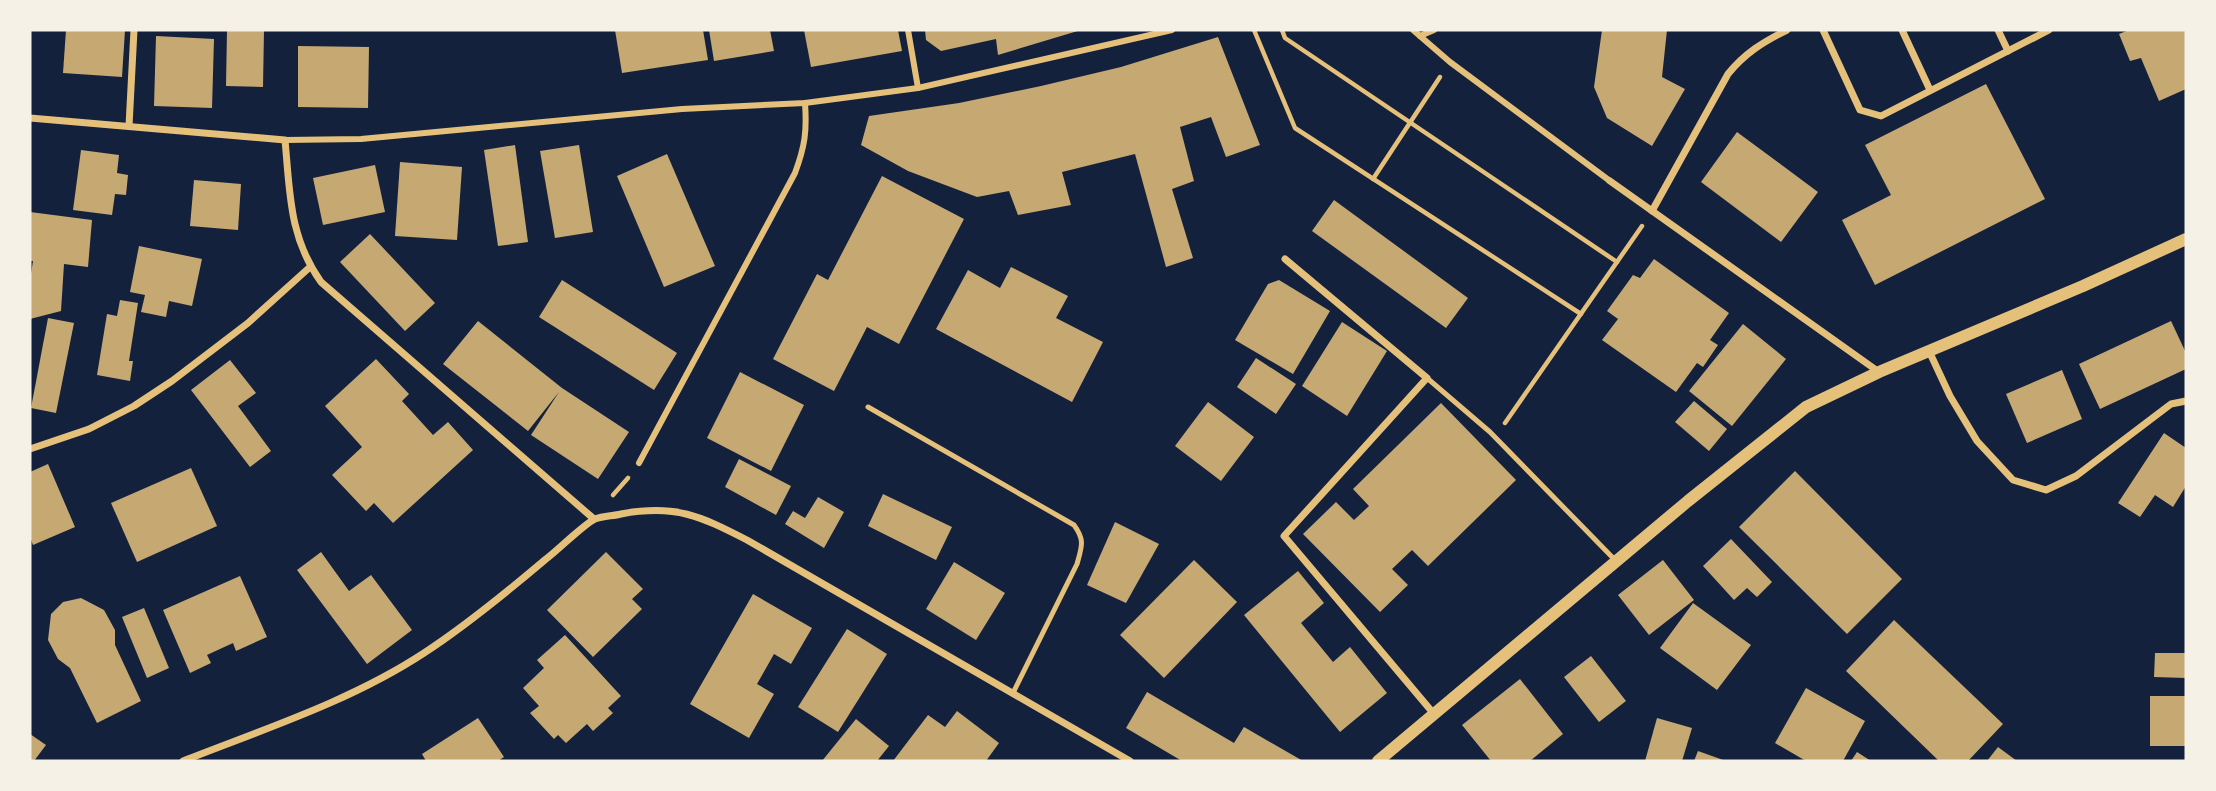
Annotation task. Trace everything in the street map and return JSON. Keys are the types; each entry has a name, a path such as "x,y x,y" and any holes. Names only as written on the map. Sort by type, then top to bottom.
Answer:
{"street":[{"path":"129,126 134,30"},
{"path":"908,30 918,88"},
{"path":"30,118 285,141 361,139 682,109 805,103 918,88 1172,30"},
{"path":"1413,30 1450,62 1610,181 1879,372"},
{"path":"1420,36 1434,30"},
{"path":"1652,211 1728,74 1739,60 1754,48 1787,30"},
{"path":"1823,30 1860,110 1881,116 2049,30"},
{"path":"1902,30 1930,90"},
{"path":"1998,30 2008,51"},
{"path":"639,463 794,173 805,147 805,103"},
{"path":"285,141 293,216 299,244 321,282 594,519"},
{"path":"1378,761 1806,407 1879,372 2083,286 2186,239"},
{"path":"1285,259 1427,378 1284,536 1434,714"},
{"path":"30,449 89,429 134,406 248,323 310,267"},
{"path":"1929,351 1950,396 1977,441 2013,480 2046,490 2076,476 2171,404 2186,401"},
{"path":"183,761 336,699 423,654 526,576 594,519 659,509 709,520 1130,761"}],"lane":[{"path":"1427,378 1495,437 1617,561"},
{"path":"868,407 1074,525 1081,534 1082,547 1077,564 1013,694"}],"path":[{"path":"1254,30 1295,128 1581,314"},
{"path":"1282,30 1285,38 1617,262"},
{"path":"1373,179 1450,62"},
{"path":"1495,437 1652,211"},
{"path":"594,519 639,463"}],"building":[{"path":"66,30 125,30 122,77 63,73"},
{"path":"227,30 264,30 263,87 226,86"},
{"path":"615,30 703,30 708,60 622,73"},
{"path":"709,30 770,30 774,51 714,61"},
{"path":"804,30 898,30 902,51 811,67"},
{"path":"925,30 1081,30 998,55 996,39 941,51 926,40"},
{"path":"1602,30 1667,30 1662,77 1685,89 1652,146 1607,118 1594,87"},
{"path":"2129,30 2186,30 2186,89 2159,101 2141,58 2130,61 2119,34"},
{"path":"156,36 214,39 212,108 154,106"},
{"path":"1218,37 1260,145 1226,157 1211,117 1180,127 1194,181 1172,189 1193,258 1166,267 1135,154 1062,172 1071,205 1018,215 1009,191 977,197 908,171 861,145 869,116 959,103 1041,86 1121,67"},
{"path":"298,46 369,47 368,108 298,107"},
{"path":"1986,84 2045,199 1875,285 1842,220 1891,195 1865,145"},
{"path":"1737,132 1818,192 1781,242 1701,182"},
{"path":"515,145 528,242 498,246 484,150"},
{"path":"579,145 593,232 555,238 540,151"},
{"path":"81,150 119,155 117,173 128,175 126,195 115,194 112,215 73,210"},
{"path":"667,154 715,266 664,287 617,176"},
{"path":"400,162 462,167 457,240 395,236"},
{"path":"375,165 385,212 323,225 313,178"},
{"path":"882,176 964,219 899,344 867,327 834,391 773,359 817,274 828,280"},
{"path":"194,180 241,184 238,230 190,226"},
{"path":"1334,200 1468,298 1446,328 1312,231"},
{"path":"30,212 92,220 88,267 64,264 61,311 30,319 33,261 30,261"},
{"path":"370,234 435,303 405,331 340,262"},
{"path":"139,246 202,259 192,306 169,301 166,317 141,312 145,295 130,292"},
{"path":"1654,259 1729,313 1710,340 1718,345 1703,367 1697,363 1676,392 1602,340 1618,319 1607,311 1633,275 1640,278"},
{"path":"1011,267 1068,296 1056,318 1103,342 1072,402 936,329 968,270 1000,288"},
{"path":"562,280 677,353 654,390 539,317"},
{"path":"1279,280 1330,311 1293,374 1235,340 1268,284"},
{"path":"120,300 138,303 129,361 133,361 130,381 97,375 107,314 117,316"},
{"path":"48,318 74,323 56,413 31,408"},
{"path":"478,321 562,388 629,432 598,479 531,435 559,392 528,431 443,364"},
{"path":"2171,321 2186,353 2186,369 2100,409 2079,364"},
{"path":"1342,322 1387,351 1347,416 1302,386"},
{"path":"1743,324 1786,359 1732,426 1689,391"},
{"path":"1256,358 1296,384 1276,414 1237,387"},
{"path":"376,359 409,394 402,401 433,435 448,422 473,450 393,523 374,503 366,511 332,475 362,447 325,406"},
{"path":"230,360 256,393 238,406 271,451 250,467 191,390"},
{"path":"2062,370 2082,419 2027,443 2006,394"},
{"path":"740,372 804,405 771,471 707,438"},
{"path":"1694,401 1727,429 1709,451 1675,422"},
{"path":"1208,402 1254,437 1221,481 1175,446"},
{"path":"1441,403 1516,480 1428,566 1412,550 1392,569 1408,585 1380,612 1303,534 1336,502 1354,520 1369,506 1353,489"},
{"path":"2164,433 2186,448 2186,486 2173,507 2155,495 2140,517 2118,503"},
{"path":"739,459 791,486 776,515 725,487"},
{"path":"48,464 75,527 33,545 30,537 30,472"},
{"path":"191,468 217,526 137,562 111,503"},
{"path":"1795,471 1902,579 1847,634 1739,527"},
{"path":"883,494 952,527 936,560 868,526"},
{"path":"818,497 844,512 824,548 785,524 793,511 805,518"},
{"path":"1115,522 1159,544 1126,603 1087,585"},
{"path":"1731,539 1772,582 1757,597 1747,588 1734,600 1703,566"},
{"path":"321,552 349,591 371,575 412,630 367,664 297,570"},
{"path":"606,552 643,589 632,599 642,609 593,657 547,610"},
{"path":"1194,560 1237,602 1164,678 1120,635"},
{"path":"1663,560 1694,600 1649,635 1618,595"},
{"path":"954,562 1005,593 976,640 926,609"},
{"path":"1298,571 1324,603 1301,623 1333,662 1350,647 1387,693 1340,732 1244,615"},
{"path":"240,576 267,637 236,651 233,643 207,655 211,663 190,673 163,610"},
{"path":"753,594 812,628 791,664 774,654 757,684 774,694 749,738 690,704"},
{"path":"81,598 104,610 115,630 115,645 141,701 97,723 70,668 58,659 48,640 51,614 63,602"},
{"path":"1693,603 1751,645 1717,690 1660,648"},
{"path":"144,608 169,668 147,678 122,617"},
{"path":"1894,620 2003,724 1968,761 1939,761 1846,671"},
{"path":"847,629 887,654 838,732 798,707"},
{"path":"565,635 621,696 608,708 613,713 593,731 587,724 566,743 558,735 554,739 530,713 539,706 523,688 544,668 537,660"},
{"path":"2155,653 2186,653 2186,678 2154,677"},
{"path":"1591,656 1626,701 1599,722 1564,677"},
{"path":"1520,679 1563,734 1530,761 1491,761 1462,725"},
{"path":"1806,688 1865,721 1843,761 1806,761 1775,743"},
{"path":"1147,692 1234,743 1244,727 1303,761 1182,761 1126,728"},
{"path":"2150,696 2186,696 2186,746 2150,746"},
{"path":"957,711 999,743 986,761 893,761 928,715 945,727"},
{"path":"478,718 504,757 498,761 426,761 422,754"},
{"path":"1657,718 1692,728 1682,761 1645,761"},
{"path":"856,719 889,746 877,761 822,761"},
{"path":"30,734 46,745 34,761 30,761"},
{"path":"1998,747 2017,761 1987,761"},
{"path":"1698,751 1726,761 1694,761"},
{"path":"1857,752 1871,761 1851,761"}]}
